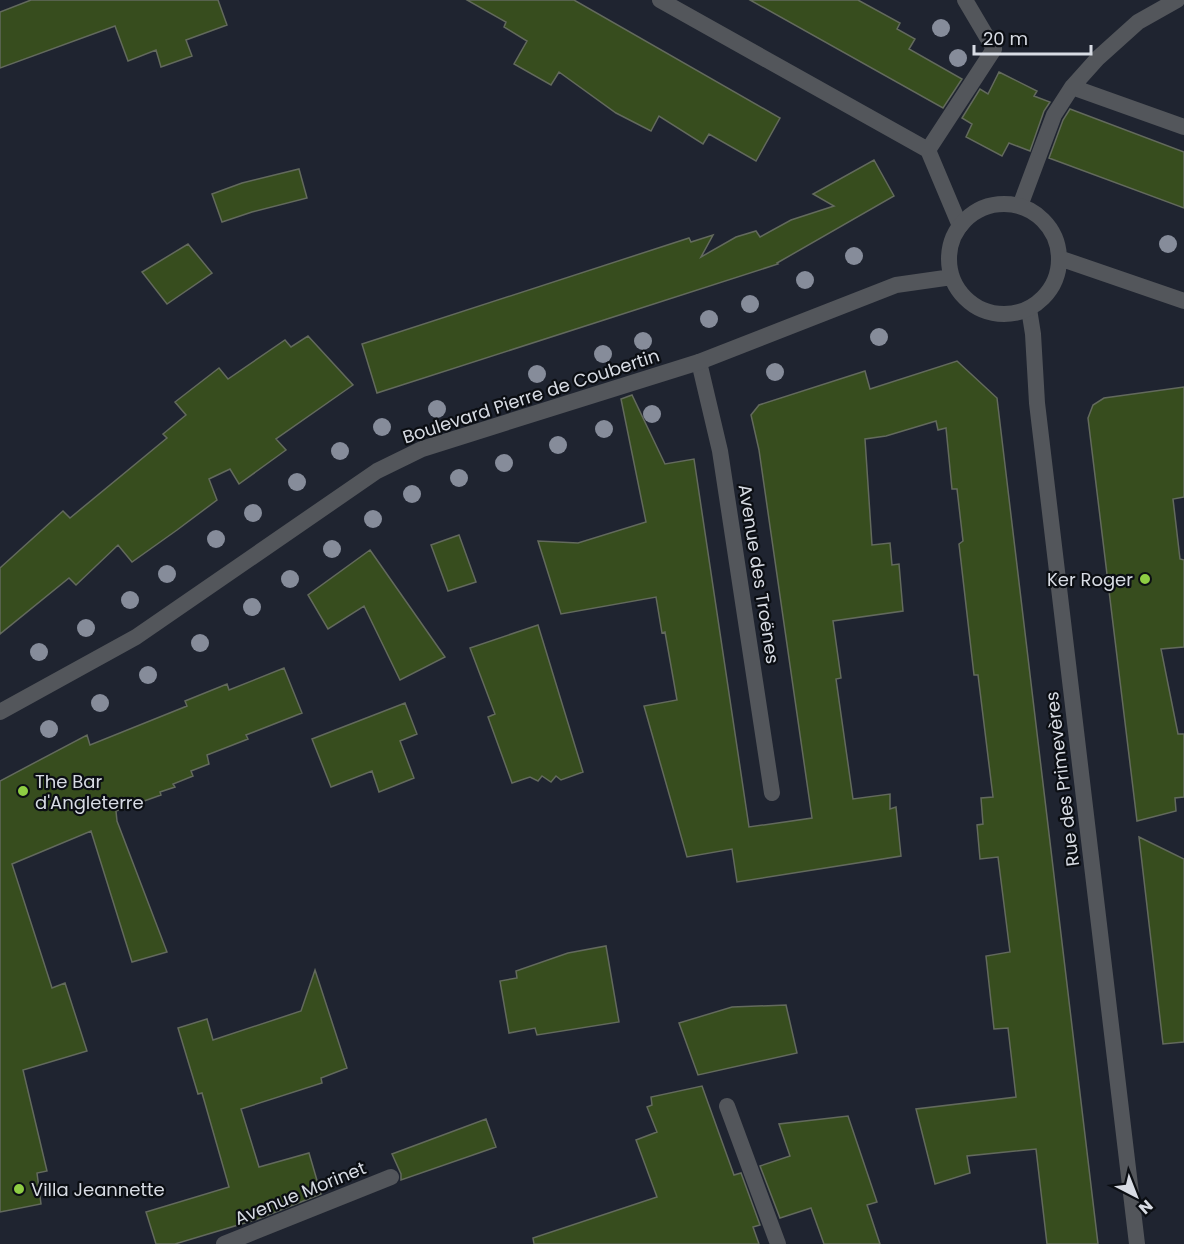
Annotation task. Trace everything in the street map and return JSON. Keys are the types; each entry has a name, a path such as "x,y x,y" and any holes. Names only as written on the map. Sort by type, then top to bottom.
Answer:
{"street":[{"path":"660,0 928,150 960,226"},
{"path":"928,150 994,49 965,0"},
{"path":"1020,206 1054,115 1072,87 1098,58 1138,22 1177,0"},
{"path":"1072,87 1184,127"},
{"path":"1005,204 1020,206 1035,214 1050,228 1058,247 1057,275 1044,298 1029,309 1002,315 983,311 960,294 952,277 949,250 960,226 975,212 985,207 1005,204"},
{"path":"1059,258 1184,301"},
{"name":"Boulevard Pierre de Coubertin","path":"0,712 136,637 377,471 422,449 699,362 896,285 952,277"},
{"name":"Rue des Primevères","path":"1029,309 1033,334 1036,403 1137,1244"},
{"name":"Avenue des Troënes","path":"699,362 720,451 772,793"},
{"path":"727,1106 778,1244"},
{"name":"Avenue Morinet","path":"224,1244 391,1177"}],"building":[{"path":"31,0 218,0 227,25 186,40 192,56 161,67 156,50 128,61 115,26 0,68 0,12"},
{"path":"467,0 574,0 780,118 756,161 709,134 703,144 659,116 651,131 616,113 559,72 551,85 514,64 527,41 504,27 506,22"},
{"path":"750,0 858,0 900,23 897,29 915,39 909,49 962,79 943,108"},
{"path":"999,72 1037,91 1034,96 1050,102 1044,111 1030,151 1009,143 1002,156 966,137 972,124 962,118 980,89 988,94"},
{"path":"1070,109 1184,152 1184,208 1049,158 1063,120"},
{"path":"874,160 894,196 778,264 377,393 362,344 689,238 691,242 713,235 701,257 736,237 756,231 760,237 791,220 834,206 813,194"},
{"path":"299,169 307,198 222,222 212,194 242,183"},
{"path":"188,244 212,273 167,304 142,272"},
{"path":"308,336 353,385 276,439 286,450 239,484 230,469 209,479 217,500 177,530 132,562 118,545 76,585 69,578 0,634 0,568 63,511 70,518 167,438 163,434 186,415 175,402 219,368 228,379 285,340 291,347"},
{"path":"957,361 997,398 1098,1244 1047,1244 1036,1149 967,1156 970,1173 935,1184 916,1109 1016,1097 1008,1028 994,1029 986,956 1010,952 998,857 980,859 977,825 983,824 981,798 993,797 978,675 974,675 959,544 963,541 957,489 952,489 946,428 938,430 936,421 886,436 865,439 872,545 890,543 892,565 899,564 903,611 833,621 841,678 836,679 853,799 890,794 890,809 896,807 901,856 737,882 732,849 687,857 644,706 677,700 665,632 662,633 656,597 561,614 538,541 578,543 646,522 621,399 632,395 665,464 694,459 749,827 812,818 759,450 751,415 759,405 865,371 870,389"},
{"path":"1184,387 1184,497 1173,499 1180,559 1184,560 1184,647 1161,649 1178,734 1184,734 1184,797 1175,798 1176,811 1137,821 1088,418 1093,405 1104,398"},
{"path":"459,535 476,582 448,591 431,545"},
{"path":"370,550 445,657 400,680 364,606 328,629 308,595"},
{"path":"538,625 583,772 561,780 556,776 551,782 542,776 538,781 530,777 512,783 488,717 495,714 470,648"},
{"path":"284,668 302,713 246,735 248,739 207,755 209,764 191,771 193,776 173,784 175,787 160,792 161,795 116,811 117,821 167,952 132,962 91,831 12,864 52,988 65,983 87,1051 23,1070 47,1171 37,1173 41,1204 0,1212 0,781 87,735 90,745 187,706 185,701 227,684 229,690"},
{"path":"405,703 417,734 400,741 414,778 379,792 372,771 331,787 312,739"},
{"path":"1139,837 1184,859 1184,1042 1163,1044"},
{"path":"606,946 619,1022 537,1035 535,1028 509,1033 500,981 517,978 516,971 568,953"},
{"path":"315,970 347,1068 321,1078 322,1083 241,1109 259,1167 309,1153 321,1194 258,1219 175,1244 156,1244 146,1212 229,1187 202,1093 198,1094 178,1028 207,1019 213,1040 301,1011"},
{"path":"786,1005 797,1053 698,1075 679,1023 732,1007"},
{"path":"702,1086 734,1175 741,1173 760,1225 753,1227 759,1244 534,1244 533,1238 657,1197 636,1140 657,1132 647,1107 652,1105 651,1097"},
{"path":"848,1116 877,1202 867,1205 880,1244 824,1244 811,1208 780,1218 760,1166 790,1156 779,1124"},
{"path":"486,1119 496,1147 401,1180 401,1174 392,1154"}],"place":[{"name":"Ker Roger","path":"1145,579"},
{"name":"The Bar d'Angleterre","path":"23,791"},
{"name":"Villa Jeannette","path":"19,1189"}]}
